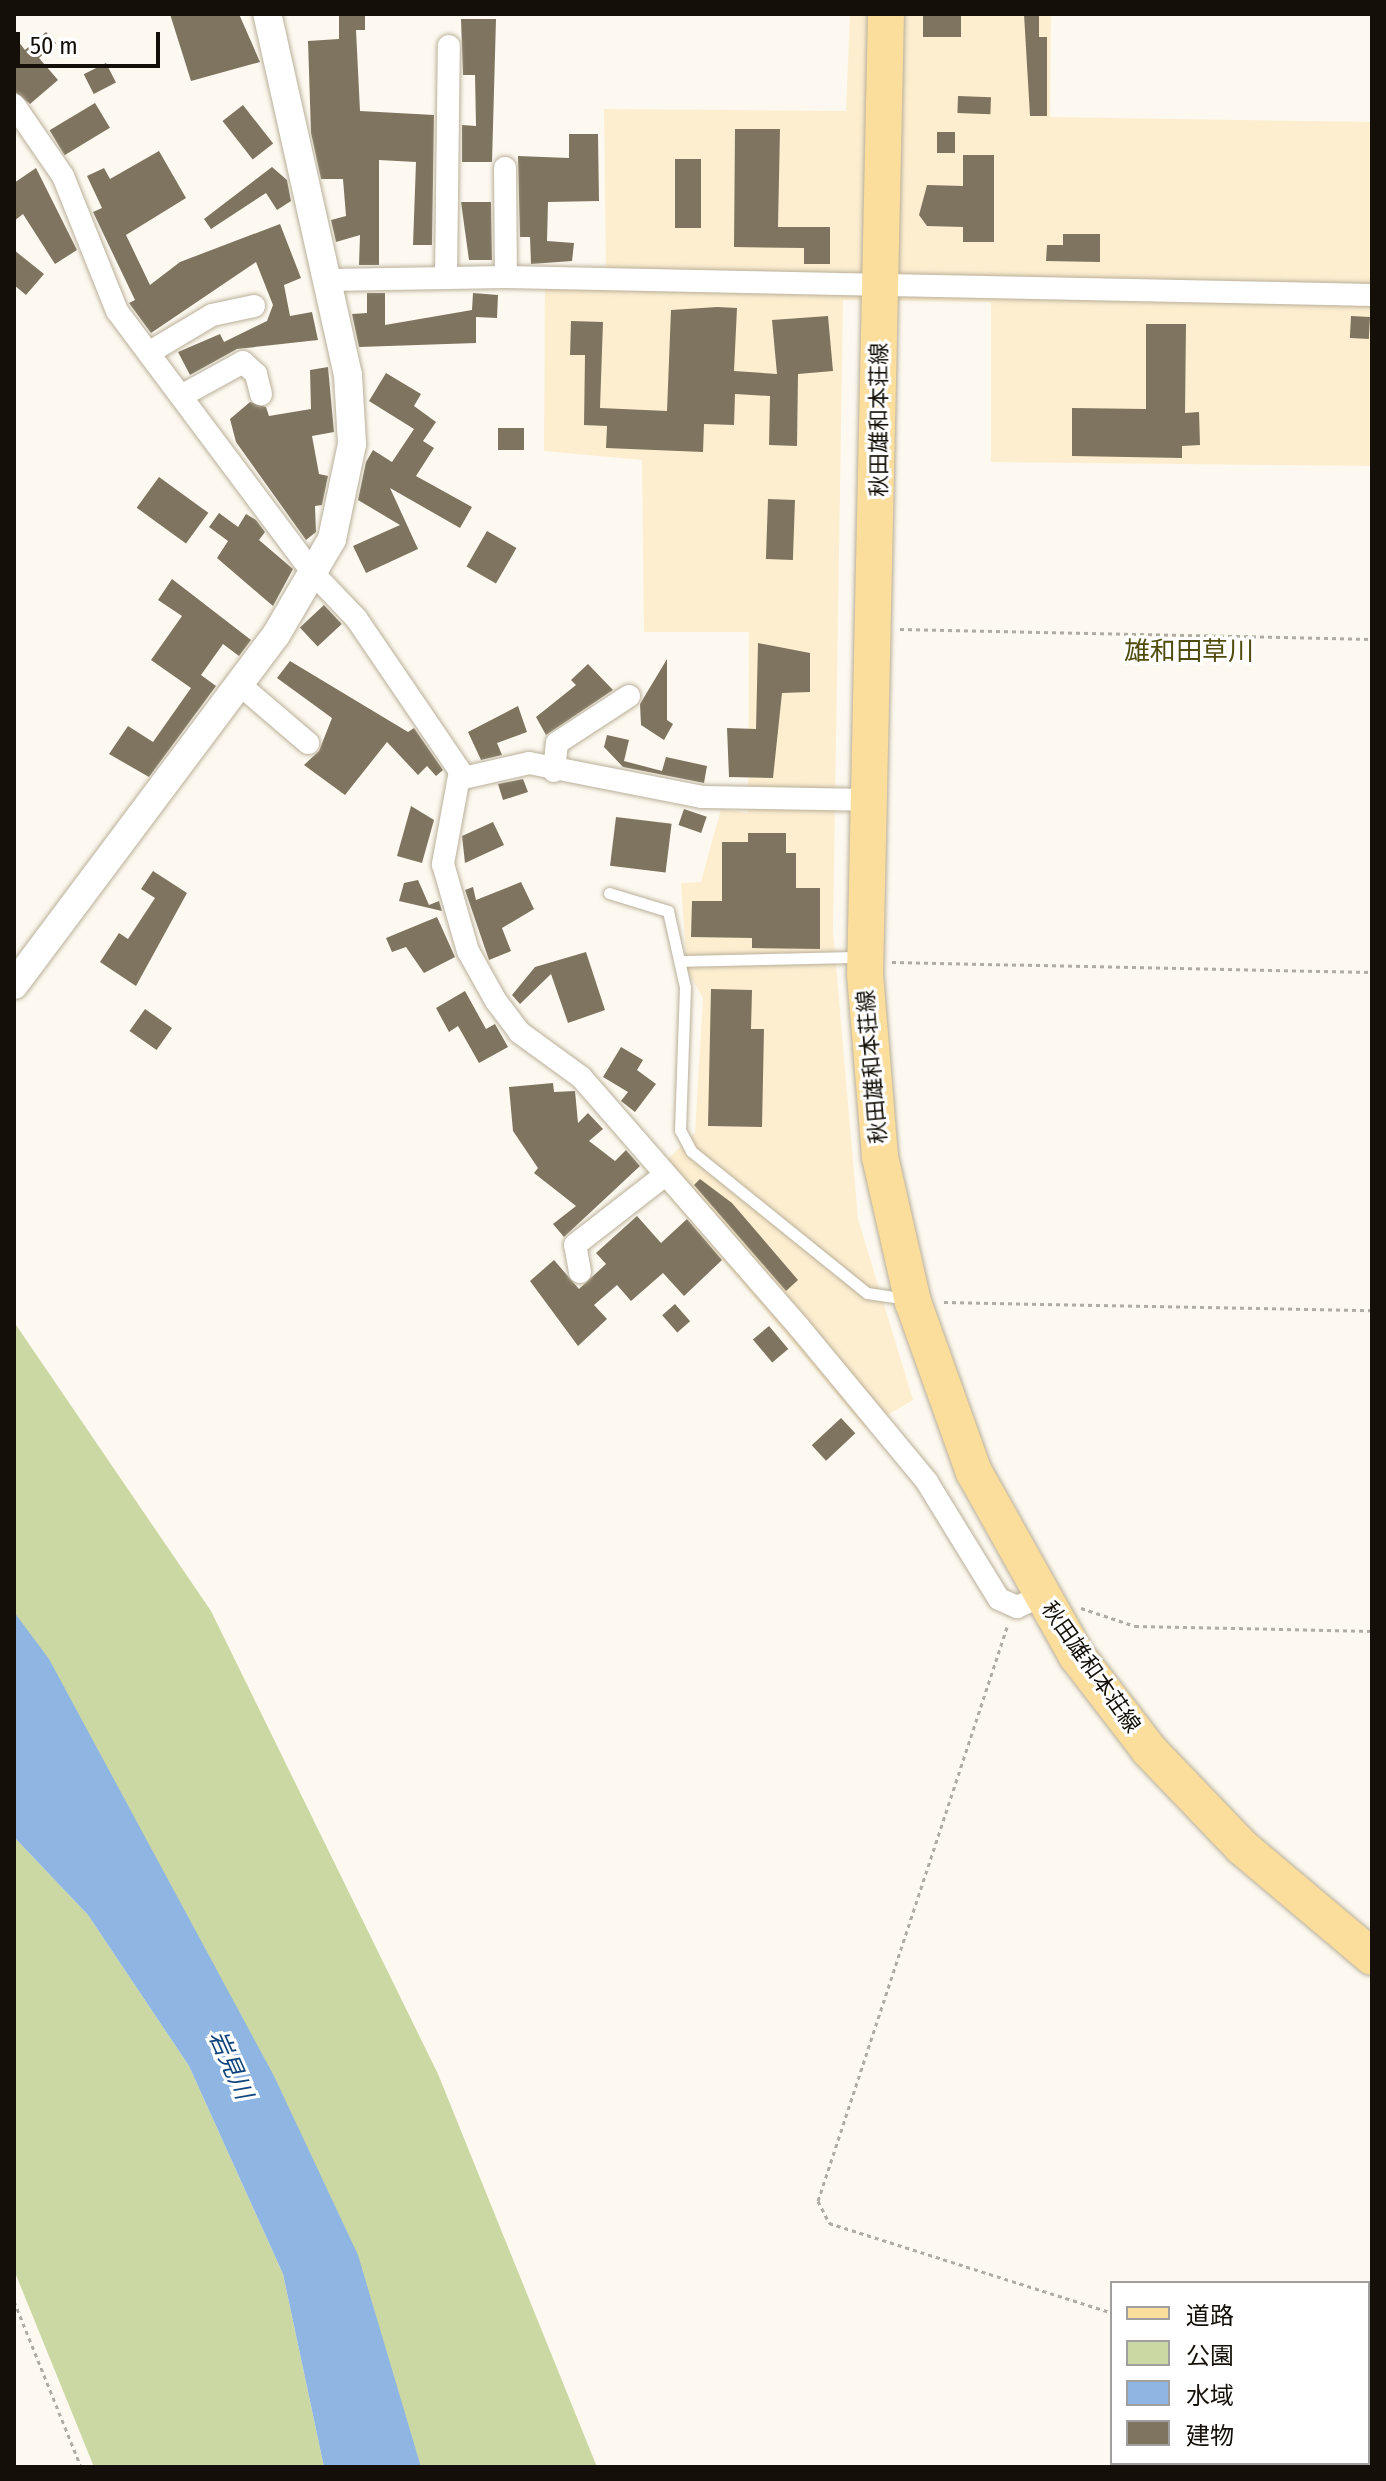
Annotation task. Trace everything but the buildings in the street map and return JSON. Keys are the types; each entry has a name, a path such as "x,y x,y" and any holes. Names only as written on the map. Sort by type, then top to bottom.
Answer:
{"main road":[{"name":"秋田雄和本荘線","path":"886,14 877,629 865,959 880,1157 912,1300 974,1472 1037,1607 1149,1750 1242,1847 1372,1957"}],"street":[{"path":"14,985 239,684 332,539 352,444 348,375 267,14"},
{"path":"446,277 449,46"},
{"path":"14,105 63,176 117,311 183,395 313,573 356,618 460,771 443,864 468,951 519,1032 581,1077 927,1482 999,1599 1037,1607"},
{"path":"505,168 506,277"},
{"path":"329,280 506,277 1372,295"},
{"path":"150,352 212,315 254,306"},
{"path":"183,395 243,362 256,374 261,394"},
{"path":"239,684 308,743"},
{"path":"554,771 557,743 629,696"},
{"path":"459,779 529,763 554,771 702,797 870,800"},
{"path":"580,1272 575,1245 665,1175"}],"lane":[{"path":"609,893 668,911 685,987 680,1130 691,1151 867,1293 912,1300"},
{"path":"680,961 865,959"}],"path":[{"path":"877,629 1372,639"},
{"path":"865,959 1372,972"},
{"path":"912,1300 1372,1310"},
{"path":"1110,2312 829,2223 818,2201 1037,1607 1088,1605 1135,1626 1372,1631"},
{"path":"14,2301 81,2467"}],"shaded area":[{"path":"850,14 1051,14 1050,117 1372,122 1372,466 991,462 991,302 843,300 833,931 858,1219 913,1400 865,1428 651,1175 695,1133 703,998 687,970 681,883 701,882 721,809 748,813 749,632 644,632 642,460 544,451 545,273 606,273 604,109 846,111"}],"green space":[{"path":"14,1322 211,1611 438,2074 597,2467 417,2467 14,1612"},
{"path":"14,1837 88,1915 189,2066 283,2274 324,2467 94,2467 14,2270"}],"water":[{"name":"岩見川","path":"14,1612 49,1659 274,2076 358,2255 421,2467 324,2467 283,2274 189,2066 88,1915 14,1837"}],"district":[{"name":"雄和田草川","path":"1189,652"}]}
